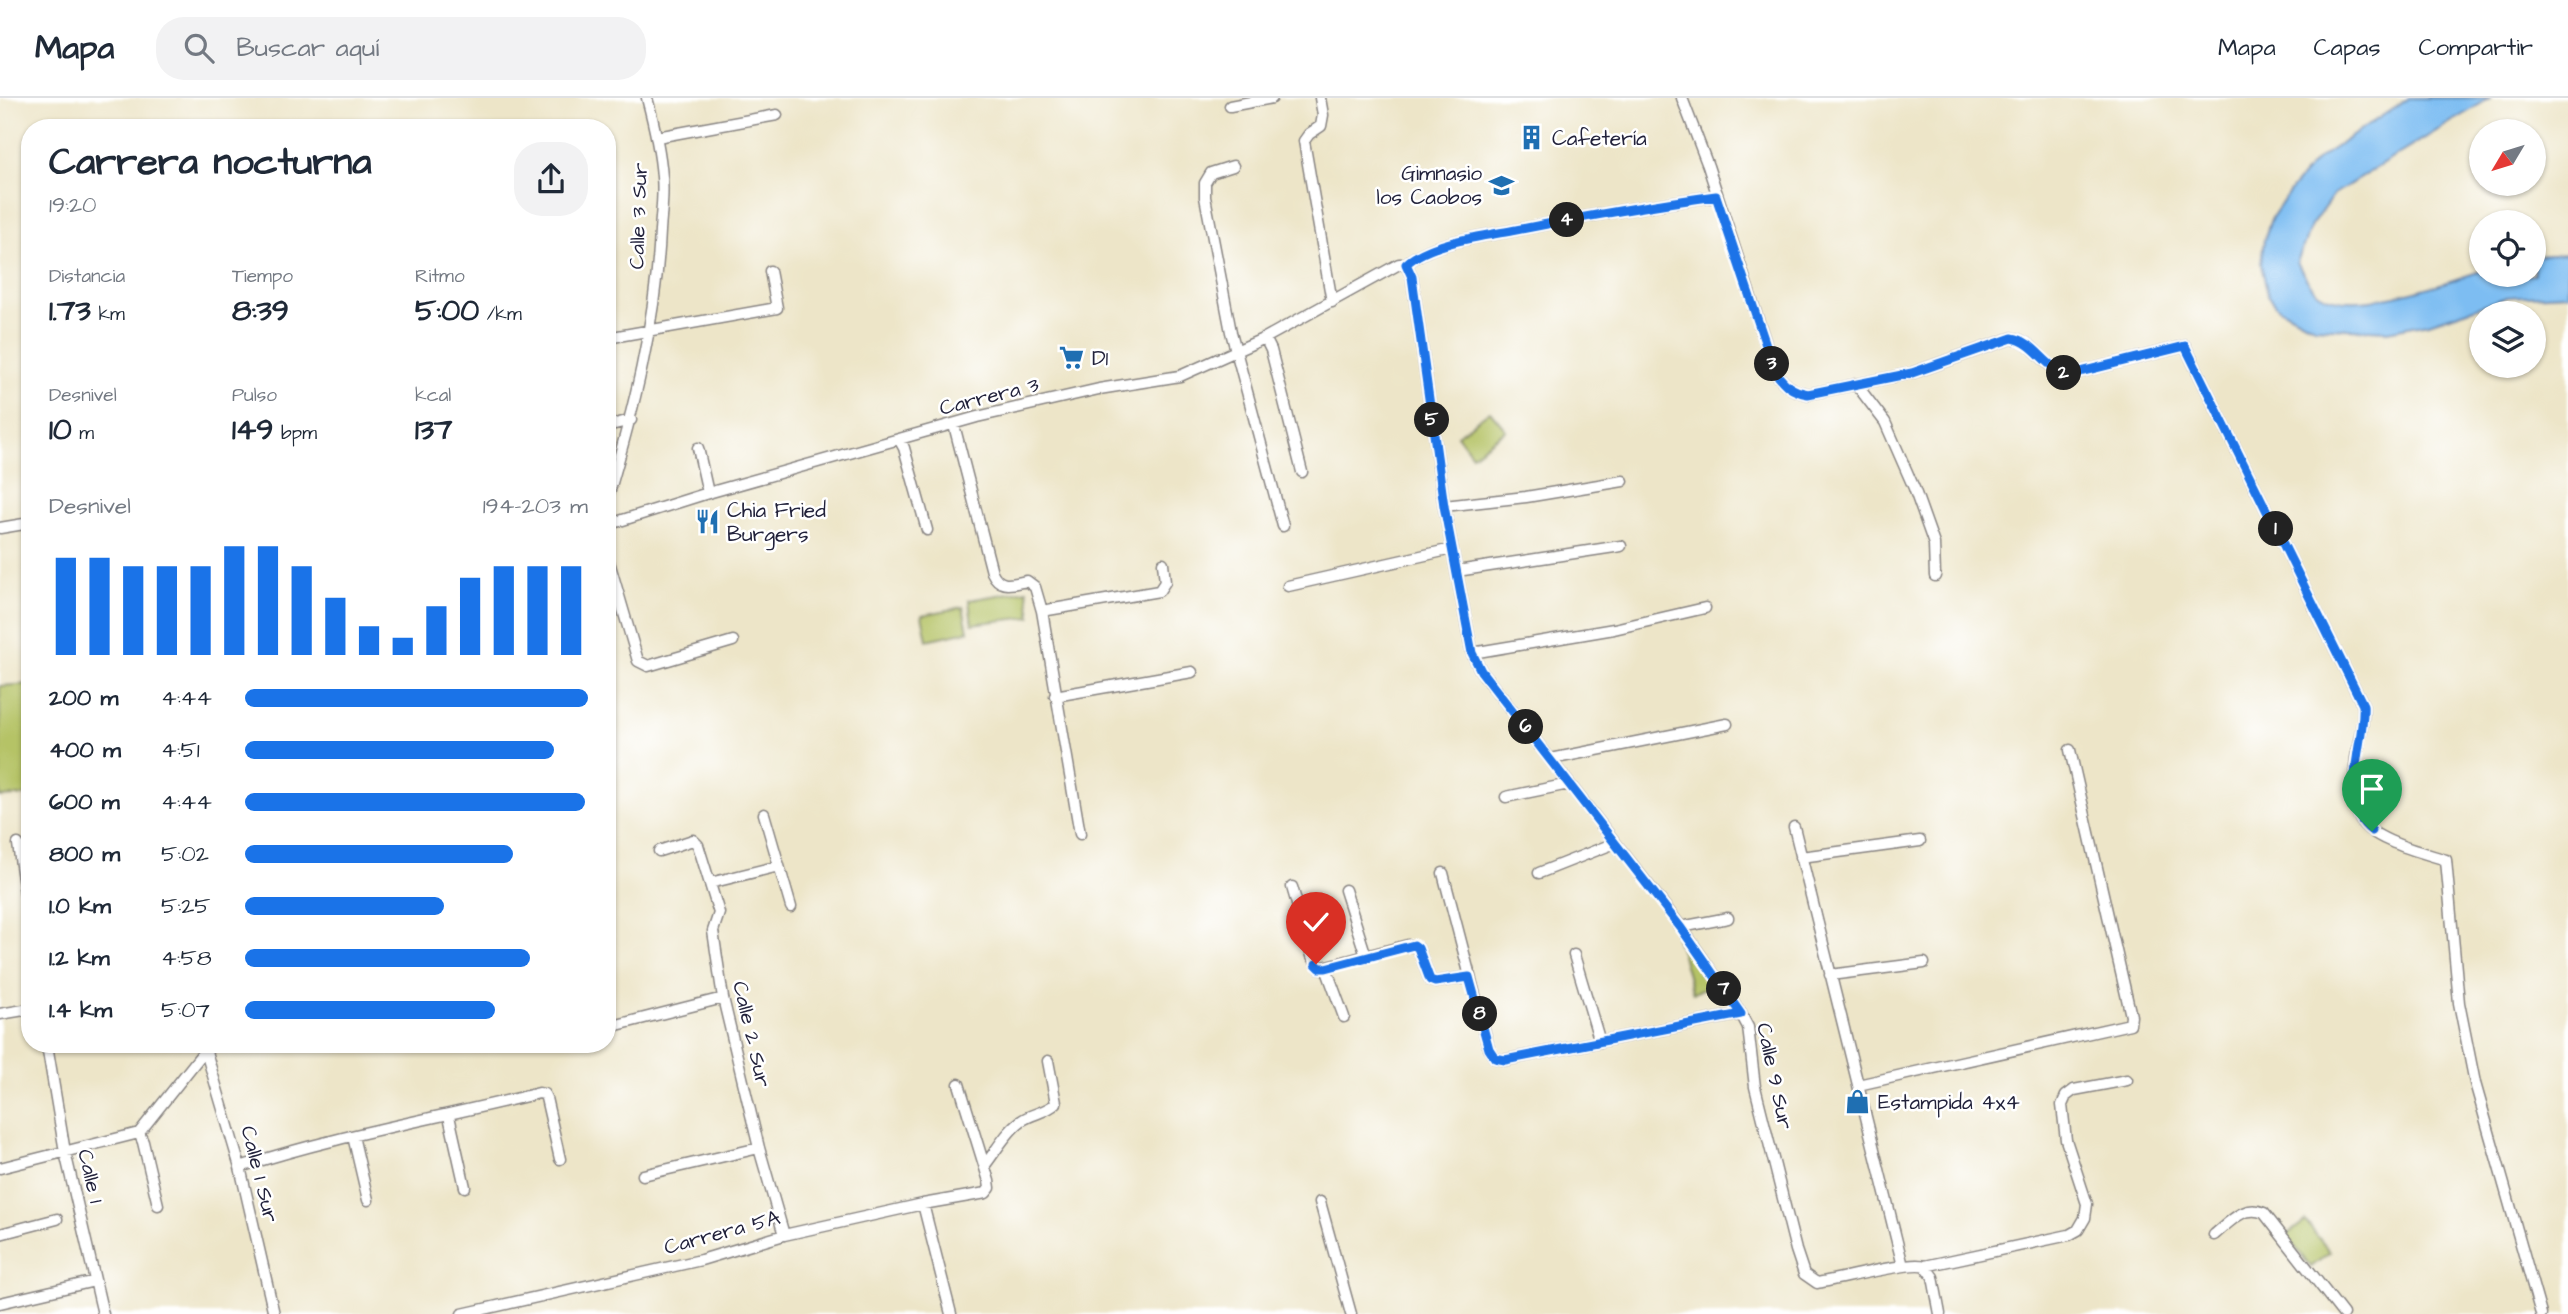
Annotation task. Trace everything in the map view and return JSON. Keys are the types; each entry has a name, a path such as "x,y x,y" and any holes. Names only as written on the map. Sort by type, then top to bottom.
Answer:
{"street":[{"name":"Calle 3 Sur","path":"616,470 631,420 649,330 659,258 663,179 657,137 647,98"},
{"path":"1230,106 1272,98"},
{"path":"1320,98 1323,115 1321,126 1308,134 1304,141 1332,302"},
{"path":"1682,98 1708,166 1775,372 1784,385 1794,392 1808,394 1912,373 2012,338 2023,340 2052,368 2061,373 2072,374 2185,346 2363,705 2364,716 2354,779 2359,817 2364,825 2392,842 2446,860 2459,1003 2475,1083 2541,1314"},
{"path":"657,137 777,115"},
{"path":"1233,166 1211,173 1204,189 1237,351 1283,526"},
{"name":"Carrera 3","path":"616,522 708,493 977,417 1088,392 1180,376 1265,338 1399,264 1406,264 1421,252 1617,210 1716,196"},
{"name":"Calle 9 Sur","path":"1406,264 1412,277 1444,506 1472,653 1481,671 1681,928 1748,1027 1755,1087 1804,1274 1817,1283 1903,1266"},
{"path":"616,336 777,308 770,271"},
{"path":"1265,338 1271,349 1302,472"},
{"path":"1856,384 1885,422 1914,488 1934,544 1935,576"},
{"path":"616,424 631,420"},
{"path":"954,425 996,581 1004,585 1031,582 1042,611 1080,834"},
{"path":"899,439 904,448 927,530"},
{"path":"698,449 708,493"},
{"path":"1444,506 1526,497 1623,481"},
{"path":"0,528 21,524"},
{"path":"1457,571 1621,546"},
{"path":"1288,586 1452,549"},
{"path":"1042,611 1159,591 1165,582 1163,563"},
{"path":"616,586 638,661 643,664 648,666 733,641"},
{"path":"1472,653 1614,629 1705,608"},
{"path":"1055,695 1192,672"},
{"path":"1550,758 1727,724"},
{"path":"1858,1085 2130,1024 2131,1016 2070,750"},
{"path":"1506,797 1569,784"},
{"path":"764,814 791,907"},
{"path":"1794,827 1903,1266 1925,1266 2069,1235 2078,1230 2085,1218 2087,1203 2066,1140 2062,1105 2066,1096 2074,1090 2127,1080"},
{"name":"Calle 2 Sur","path":"659,851 693,840 697,842 719,913 713,931 723,998 784,1236"},
{"path":"1801,857 1920,841"},
{"path":"1539,873 1615,843"},
{"path":"18,844 21,865"},
{"path":"710,883 779,866"},
{"path":"1443,873 1489,1049 1495,1058 1505,1060 1741,1014"},
{"path":"1292,887 1312,956 1320,968 1414,945 1418,948 1430,980 1435,982 1469,977"},
{"path":"1345,890 1366,956"},
{"path":"1681,928 1728,918"},
{"path":"1574,955 1600,1042"},
{"path":"1830,975 1924,963"},
{"path":"1326,968 1344,1017"},
{"path":"616,1025 723,998"},
{"path":"0,1014 21,1010"},
{"name":"Calle 1","path":"48,1053 65,1152 103,1314"},
{"path":"0,1168 139,1133 202,1053"},
{"name":"Calle 1 Sur","path":"209,1053 240,1167 274,1314"},
{"path":"985,1165 1023,1119 1045,1111 1056,1103 1048,1061"},
{"path":"959,1084 985,1165"},
{"path":"240,1167 353,1136 544,1094 560,1159"},
{"path":"449,1116 465,1187"},
{"path":"139,1133 158,1205"},
{"path":"353,1136 368,1200"},
{"path":"643,1175 760,1148"},
{"name":"Carrera 5A","path":"462,1314 597,1288 784,1236 923,1204 986,1193 990,1188 985,1165"},
{"path":"1320,1202 1351,1314"},
{"path":"923,1204 951,1314"},
{"path":"2214,1235 2245,1210 2256,1209 2264,1213 2343,1314"},
{"path":"0,1234 57,1219"},
{"path":"1925,1266 1933,1277 1940,1314"},
{"path":"0,1303 95,1281"}],"green space":[{"path":"1490,411 1506,430 1472,455 1457,435"},
{"path":"1027,590 1031,617 972,624 969,600"},
{"path":"963,607 968,631 927,640 922,615"},
{"path":"21,685 21,796 0,797 0,686"},
{"path":"1676,935 1713,986 1693,993"},
{"path":"2305,1221 2330,1252 2311,1267 2286,1236"}],"water":[{"path":"2409,98 2490,98 2334,194 2311,226 2297,262 2306,279 2319,293 2334,299 2354,301 2399,295 2469,275 2469,287 2546,287 2546,255 2568,254 2568,294 2469,301 2469,310 2429,323 2387,331 2314,327 2279,308 2268,295 2261,264 2264,240 2271,219 2292,188 2316,160"}],"place":[{"name":"Cafetería","path":"1532,138"},
{"name":"Gimnasio los Caobos","path":"1502,185"},
{"name":"D1","path":"1072,358"},
{"name":"Chia Fried Burgers","path":"707,522"},
{"name":"Estampida 4x4","path":"1858,1102"}],"route":[{"path":"1316,964 1320,968 1326,968 1414,945 1418,948 1430,980 1435,982 1469,977 1489,1049 1495,1058 1505,1060 1741,1014 1647,883 1481,671 1472,653 1444,506 1412,277 1406,264 1421,252 1473,239 1617,210 1716,196 1775,372 1784,385 1794,392 1808,394 1912,373 2012,338 2023,340 2052,368 2061,373 2072,374 2185,346 2363,705 2364,716 2356,756 2355,794 2359,817 2372,831"}]}
